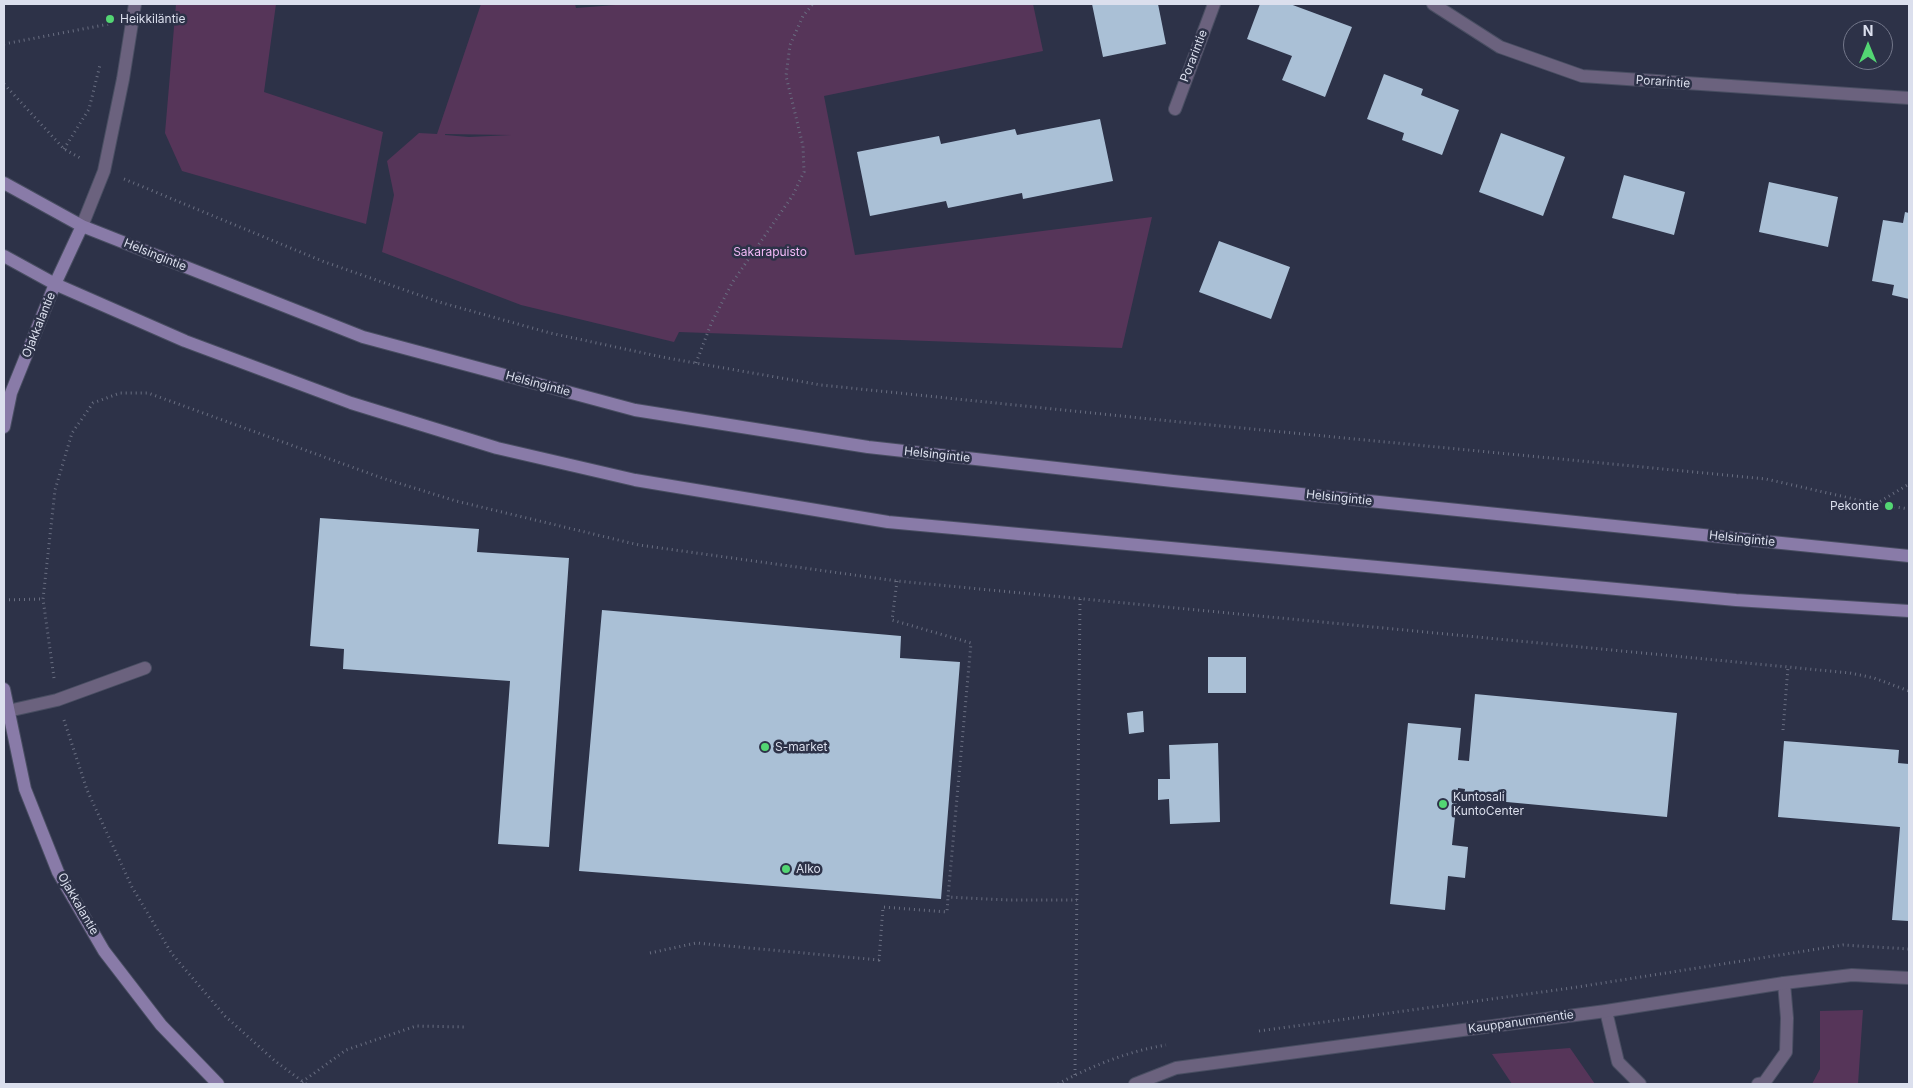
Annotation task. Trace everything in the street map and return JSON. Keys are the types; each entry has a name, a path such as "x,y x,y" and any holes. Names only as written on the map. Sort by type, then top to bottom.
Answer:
{"main road":[{"name":"Helsingintie","path":"4,183 82,226 363,337 635,410 868,447 1193,484 1909,556"},
{"name":"Ojakkalantie","path":"4,427 11,393 55,284 82,226"},
{"path":"4,256 55,284 185,341 351,403 497,448 635,480 888,522 1736,600 1909,611"},
{"name":"Ojakkalantie","path":"4,689 25,789 58,872 104,951 161,1025 218,1084"}],"street":[{"path":"82,226 104,171 123,79 135,4"},
{"name":"Porarintie","path":"1175,109 1214,4"},
{"name":"Porarintie","path":"1433,4 1500,47 1582,76 1909,98"},
{"path":"8,712 58,700 144,668"},
{"name":"Kauppanummentie","path":"1135,1084 1176,1068 1606,1011 1784,984 1852,975 1909,978"},
{"path":"1758,1084 1764,1083 1786,1052 1787,1018 1784,984"},
{"path":"1606,1011 1618,1062 1640,1084"}],"path":[{"path":"696,363 711,324 732,283 793,195 804,172 803,146 786,76 790,45 803,16 813,4"},
{"path":"107,34 110,19"},
{"path":"4,44 110,24"},
{"path":"64,149 89,109 100,62"},
{"path":"4,84 64,149 104,171 322,261 439,302 550,333 696,363 821,385 1766,479 1876,504 1909,509"},
{"path":"466,1027 416,1026 346,1050 304,1083 275,1061 225,1016 172,954 132,887 87,790 58,700 43,599 55,490 72,432 93,403 120,393 148,393 382,478 465,504 639,545 897,581 1850,673 1874,678 1909,691"},
{"path":"1876,504 1909,484"},
{"path":"650,953 696,943 879,960 883,907 947,912 971,643 892,620 897,581"},
{"path":"4,600 43,599"},
{"path":"1075,1075 1080,599"},
{"path":"1783,730 1788,667"},
{"path":"948,897 1008,900 1077,900"},
{"path":"1258,1032 1571,988 1843,945 1909,949"},
{"path":"1058,1084 1075,1075 1143,1048 1172,1044"}],"green space":[{"path":"176,4 276,4 264,92 383,132 366,224 182,171 165,133"},
{"name":"Sakarapuisto","path":"481,4 575,4 576,8 628,4 1033,4 1043,51 824,96 855,255 1152,217 1122,348 679,332 674,342 521,305 382,252 394,195 387,161 419,133 437,134","holes":["445,134 511,135 469,137"]},
{"path":"1863,1010 1858,1084 1812,1084 1820,1069 1820,1011"},
{"path":"1570,1048 1595,1084 1512,1084 1492,1054"}],"building":[{"path":"1092,4 1158,4 1166,44 1103,57"},
{"path":"1260,4 1290,4 1352,27 1325,97 1282,80 1292,56 1247,39"},
{"path":"1384,74 1423,89 1421,95 1459,110 1442,155 1402,140 1404,133 1367,119"},
{"path":"1100,119 1113,181 1023,199 1022,193 948,208 946,201 870,216 857,152 939,136 941,144 1015,129 1017,135"},
{"path":"1501,133 1565,157 1543,216 1479,192"},
{"path":"1624,175 1685,192 1674,235 1612,218"},
{"path":"1769,182 1838,197 1828,247 1759,232"},
{"path":"1905,212 1909,213 1909,299 1892,295 1894,285 1872,281 1883,220 1903,223"},
{"path":"1219,241 1290,267 1271,319 1199,292"},
{"path":"320,518 479,529 477,552 569,558 549,847 498,844 510,681 343,669 344,649 310,646"},
{"path":"602,610 901,636 900,658 960,662 941,899 579,871"},
{"path":"1208,657 1246,657 1246,693 1208,693"},
{"path":"1475,694 1677,713 1667,817 1464,798 1465,789 1458,788 1452,845 1468,847 1465,878 1448,876 1445,910 1390,904 1408,723 1461,728 1458,760 1469,761"},
{"path":"1143,711 1144,732 1129,734 1127,713"},
{"path":"1784,741 1899,750 1898,763 1909,764 1909,921 1892,920 1900,827 1778,817"},
{"path":"1218,743 1220,822 1170,824 1169,799 1158,800 1158,779 1170,779 1169,745"}],"place":[{"name":"Heikkiläntie","path":"110,19"},
{"name":"Pekontie","path":"1889,506"},
{"name":"S-market","path":"765,747"},
{"name":"Kuntosali KuntoCenter","path":"1443,804"},
{"name":"Alko","path":"786,869"}]}
